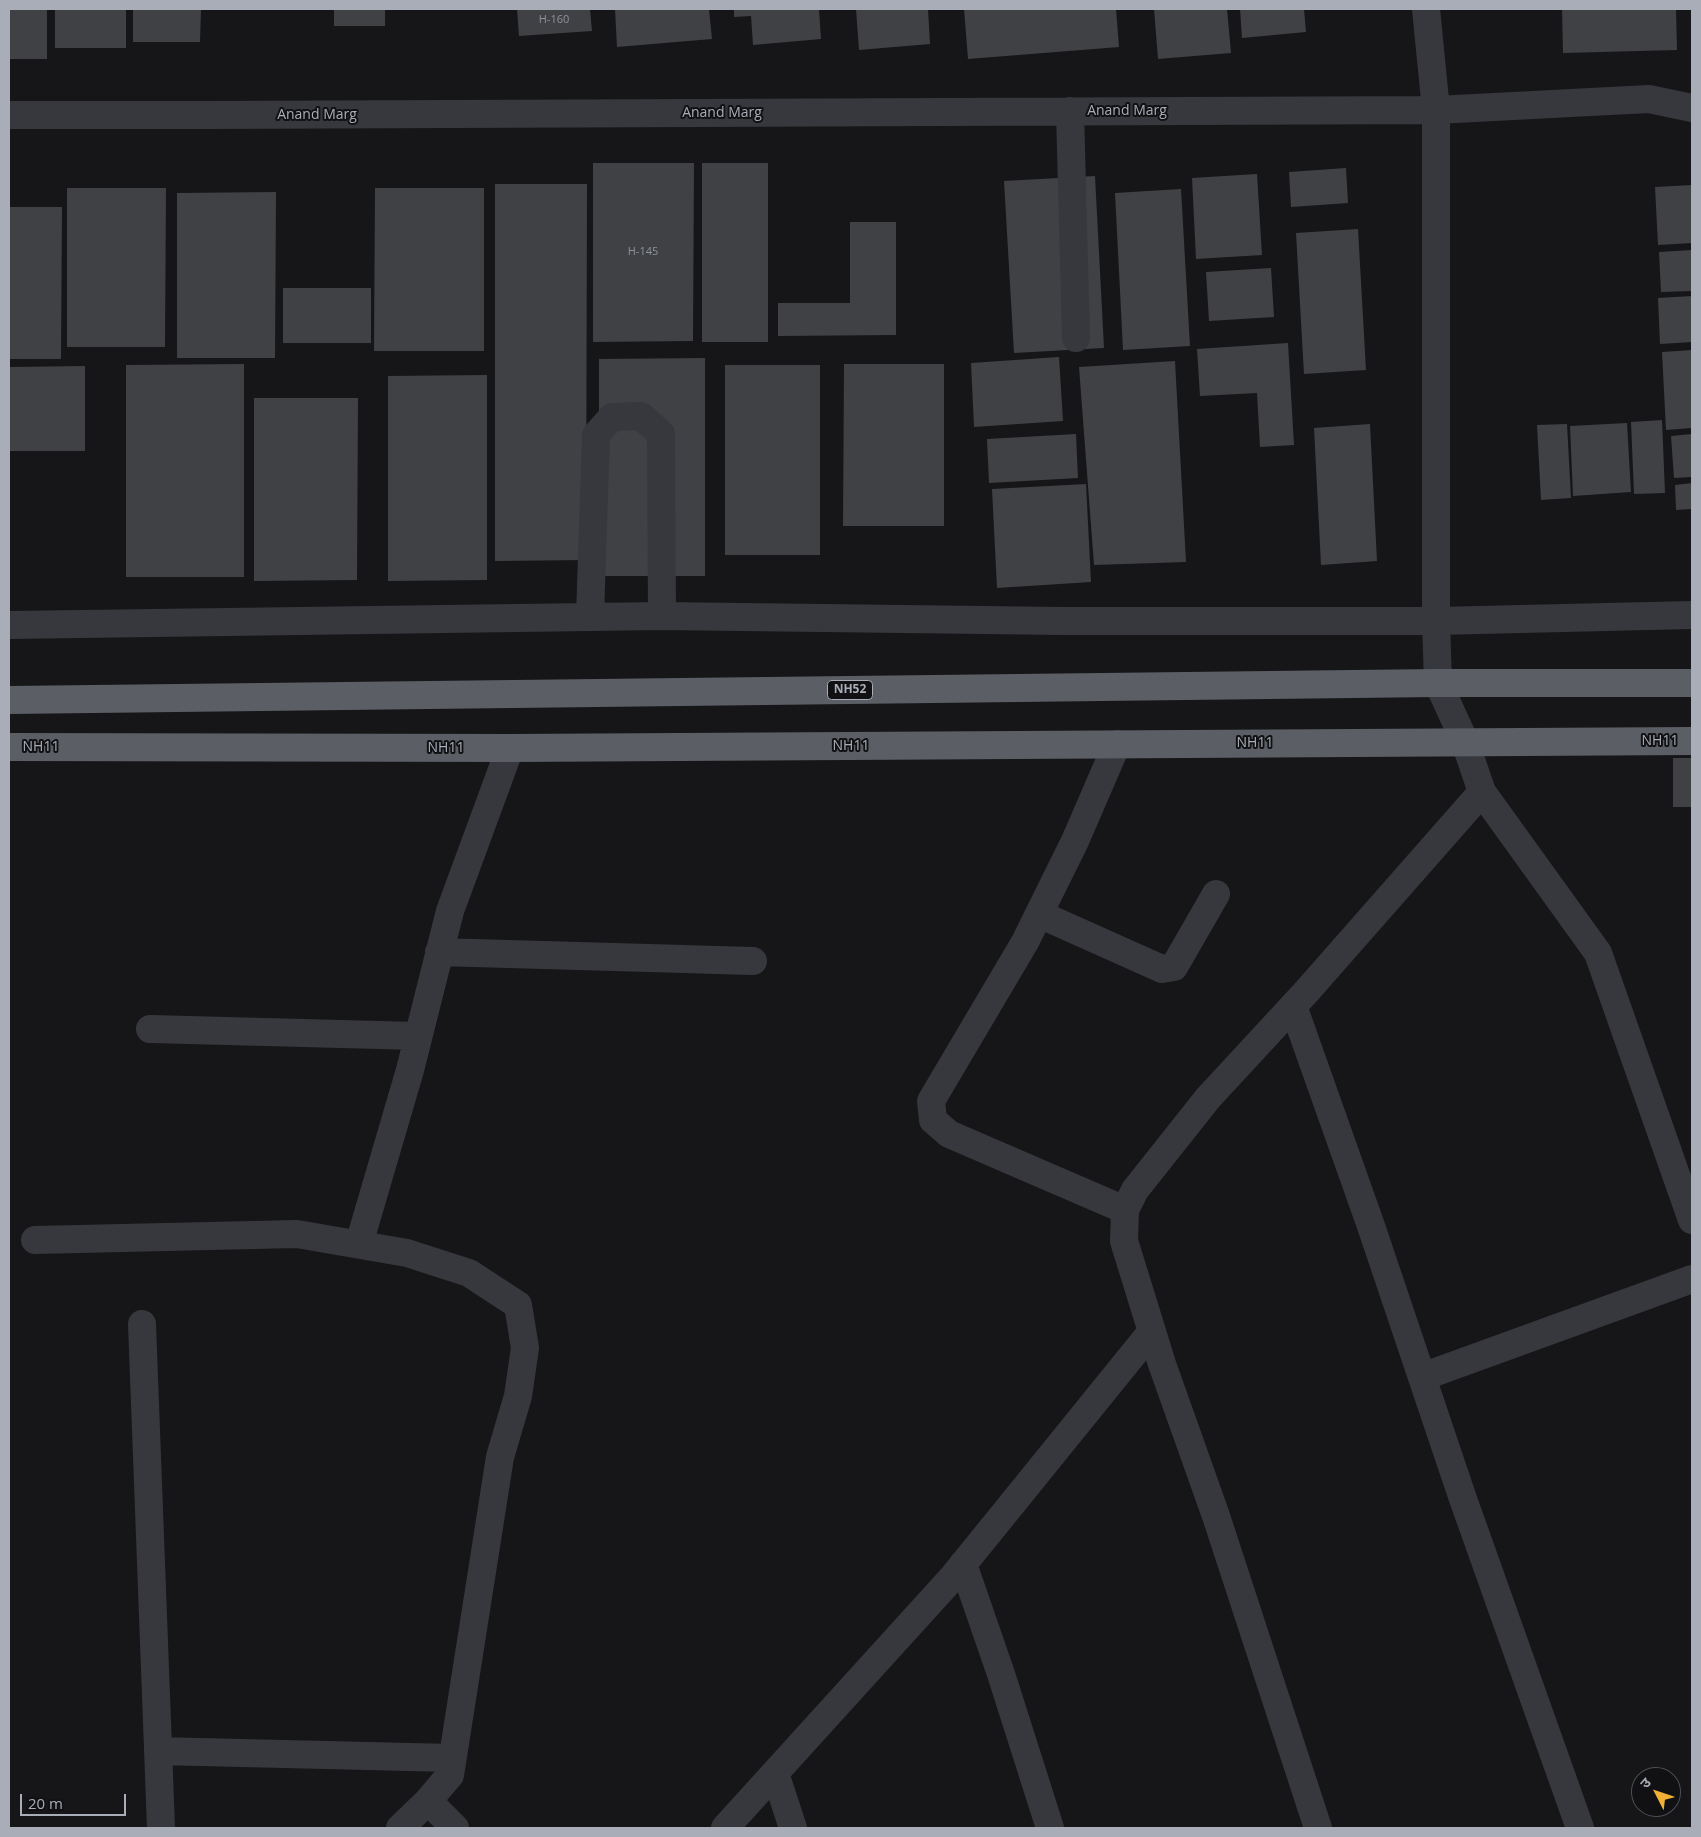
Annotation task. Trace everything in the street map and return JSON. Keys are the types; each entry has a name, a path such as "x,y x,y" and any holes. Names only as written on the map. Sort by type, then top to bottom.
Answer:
{"highway":[{"name":"NH52","path":"9,700 1438,683 1692,683"},
{"name":"NH11","path":"9,747 510,748 1692,741"}],"street":[{"path":"1426,9 1436,110 1436,622 1438,683 1465,742 1482,792 1598,953 1692,1220"},
{"name":"Anand Marg","path":"9,115 1436,110 1649,99 1692,108"},
{"path":"1070,111 1076,338"},
{"path":"590,617 596,435 612,417 641,416 661,434 662,616"},
{"path":"9,625 662,616 1436,622 1692,615"},
{"path":"1117,744 1075,841 1025,942 931,1101 933,1120 949,1134 1125,1210"},
{"path":"359,1244 410,1070 450,911 510,748"},
{"path":"1318,1828 1216,1516 1162,1364 1124,1241 1125,1210 1135,1190 1208,1098 1293,1006 1482,792"},
{"path":"1039,914 1162,969 1174,967 1216,894"},
{"path":"439,952 753,961"},
{"path":"1293,1006 1580,1828"},
{"path":"150,1029 418,1036"},
{"path":"35,1240 297,1234 407,1253 469,1273 518,1305 525,1348 521,1377 518,1396 500,1457 450,1775 428,1801 400,1828"},
{"path":"1422,1377 1692,1279"},
{"path":"142,1324 161,1828"},
{"path":"725,1828 963,1564 1152,1331"},
{"path":"963,1564 1001,1674 1050,1828"},
{"path":"158,1751 452,1758"},
{"path":"775,1773 793,1828"},
{"path":"428,1801 455,1828"}],"building":[{"path":"9,9 47,9 47,59 9,59"},
{"path":"55,9 126,9 126,48 55,48"},
{"path":"133,9 201,9 200,42 133,42"},
{"path":"334,9 385,9 385,26 334,26"},
{"path":"517,9 590,9 592,31 519,36"},
{"path":"615,9 709,9 712,39 617,47"},
{"path":"734,9 819,9 821,39 753,45 751,16 734,17"},
{"path":"856,9 928,9 930,44 859,50"},
{"path":"964,9 1116,9 1119,47 968,59"},
{"path":"1154,9 1227,9 1231,53 1158,59"},
{"path":"1240,9 1304,9 1306,32 1242,38"},
{"path":"1562,9 1676,9 1677,50 1563,53"},
{"path":"593,163 694,163 693,341 593,342"},
{"path":"702,163 768,163 768,342 702,342"},
{"path":"1346,168 1348,203 1291,207 1289,172"},
{"path":"1257,174 1262,255 1196,259 1192,178"},
{"path":"1095,176 1104,348 1014,353 1004,181"},
{"path":"495,184 587,184 586,560 495,561"},
{"path":"1692,185 1692,243 1658,245 1655,187"},
{"path":"67,188 166,188 165,347 67,347"},
{"path":"375,188 484,188 484,351 374,351"},
{"path":"1181,189 1190,346 1123,350 1115,193"},
{"path":"276,192 275,358 177,358 177,193"},
{"path":"9,207 62,207 61,359 9,359"},
{"path":"850,222 896,222 896,335 778,336 778,303 850,303"},
{"path":"1358,229 1366,370 1304,374 1296,233"},
{"path":"1692,250 1692,291 1661,292 1659,252"},
{"path":"1271,268 1274,317 1209,321 1206,272"},
{"path":"283,288 371,288 371,343 283,343"},
{"path":"1692,296 1692,342 1660,344 1658,298"},
{"path":"1288,343 1294,445 1260,447 1257,393 1200,396 1197,349"},
{"path":"1692,350 1692,428 1666,430 1662,352"},
{"path":"1059,357 1063,421 974,427 971,363"},
{"path":"705,358 705,576 599,576 599,359"},
{"path":"1175,361 1186,562 1094,565 1079,367"},
{"path":"244,364 244,577 126,577 126,365"},
{"path":"844,364 944,364 944,526 843,526"},
{"path":"725,365 820,365 820,555 725,555"},
{"path":"85,366 85,451 9,451 9,367"},
{"path":"487,375 487,580 388,581 388,376"},
{"path":"254,398 358,398 357,580 254,581"},
{"path":"1662,420 1665,493 1634,494 1631,422"},
{"path":"1627,423 1631,492 1573,496 1570,426"},
{"path":"1370,424 1377,561 1321,565 1314,428"},
{"path":"1567,424 1571,498 1541,500 1537,425"},
{"path":"1076,434 1078,478 989,483 987,439"},
{"path":"1692,434 1692,477 1674,478 1671,436"},
{"path":"1692,483 1692,509 1676,510 1675,485"},
{"path":"1086,484 1091,582 997,588 992,489"},
{"path":"1673,758 1692,758 1692,807 1673,807"}]}
